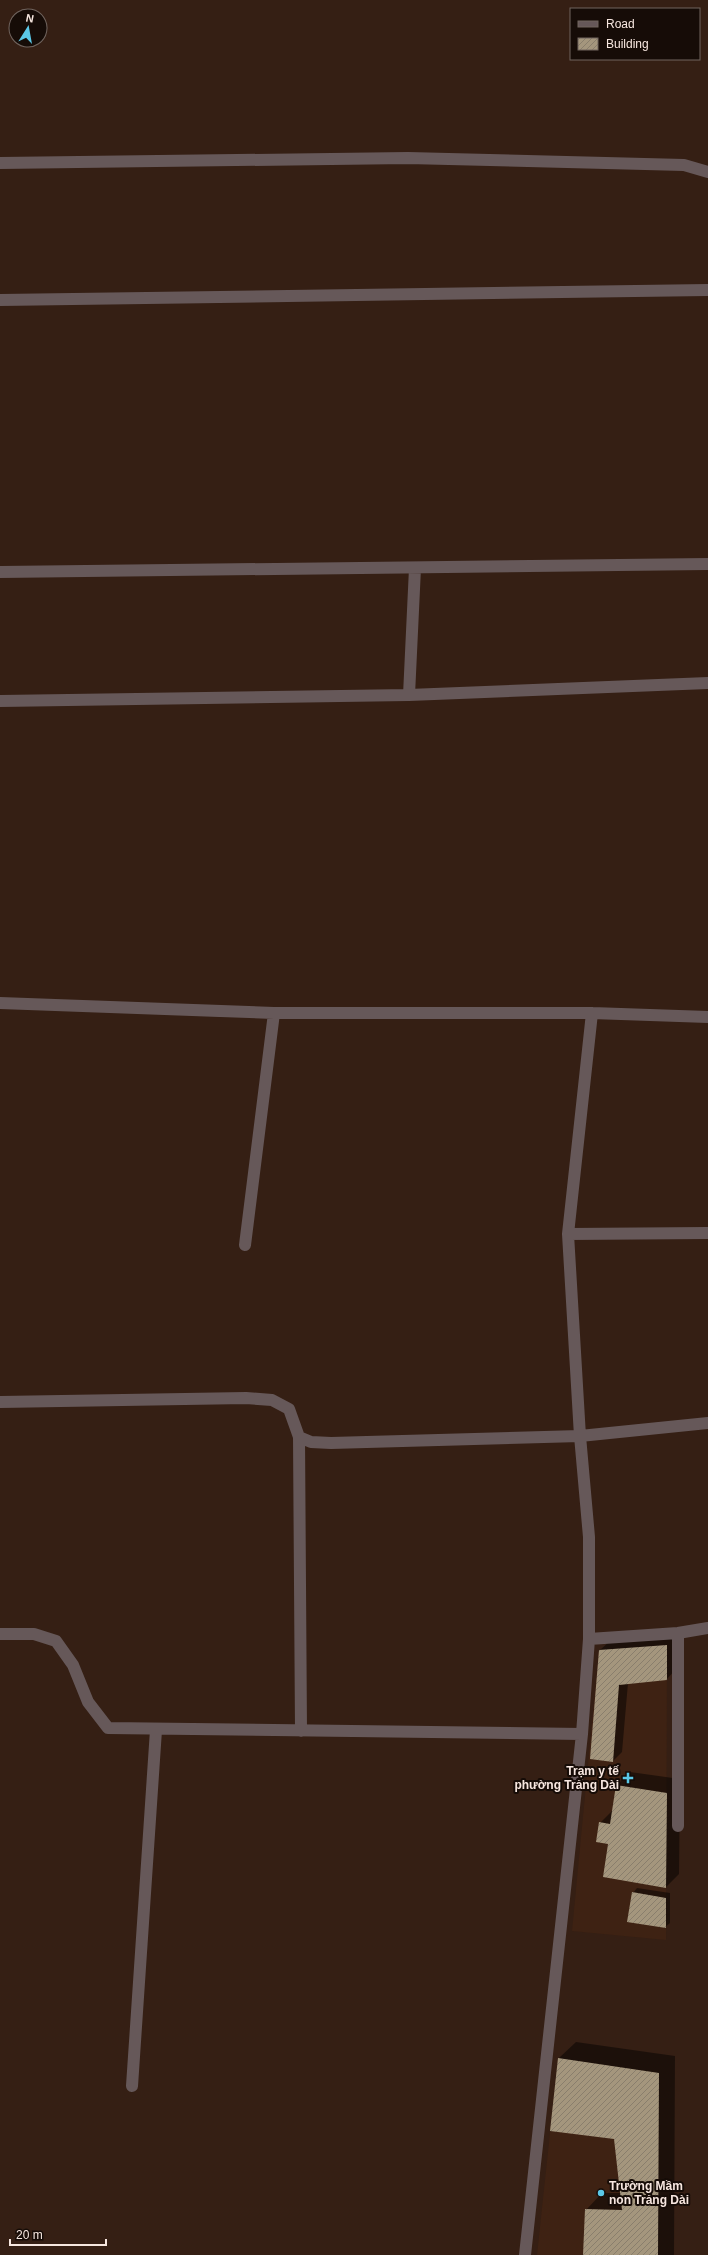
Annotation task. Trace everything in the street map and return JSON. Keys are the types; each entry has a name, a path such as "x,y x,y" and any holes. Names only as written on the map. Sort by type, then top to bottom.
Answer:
{"street":[{"path":"0,163 408,158 684,165 708,172"},
{"path":"0,300 708,290"},
{"path":"0,572 708,564"},
{"path":"409,694 415,568"},
{"path":"0,701 409,694 708,682"},
{"path":"0,1004 274,1013 592,1013 708,1017"},
{"path":"245,1245 274,1013"},
{"path":"525,2255 582,1734 589,1640 589,1537 580,1436 568,1234 592,1013"},
{"path":"568,1234 708,1233"},
{"path":"0,1402 246,1398 272,1400 289,1409 299,1437 301,1731"},
{"path":"299,1437 311,1442 331,1443 580,1436 708,1424"},
{"path":"589,1640 678,1634 708,1628"},
{"path":"0,1634 34,1634 56,1641 73,1665 88,1702 108,1728 156,1730 582,1734"},
{"path":"678,1634 678,1826"},
{"path":"132,2086 156,1730"}],"shaded area":[{"name":"Trạm y tế phường Trảng Dài","path":"667,1645 666,1940 572,1931 599,1650"},
{"name":"Trường Mầm non Trảng Dài","path":"558,2058 659,2073 658,2255 537,2255"}],"building":[{"path":"667,1645 667,1680 619,1685 613,1762 590,1759 599,1650"},
{"path":"616,1785 667,1793 666,1888 603,1877 608,1844 596,1842 599,1822 610,1824"},
{"path":"632,1892 666,1898 666,1928 627,1922"},
{"name":"Trường Mầm non Trảng Dài","path":"558,2058 659,2073 658,2255 583,2255 585,2209 622,2210 614,2139 550,2131"}],"place":[{"name":"Trạm y tế phường Trảng Dài","path":"628,1778"},
{"name":"Trường Mầm non Trảng Dài","path":"601,2193"}]}
